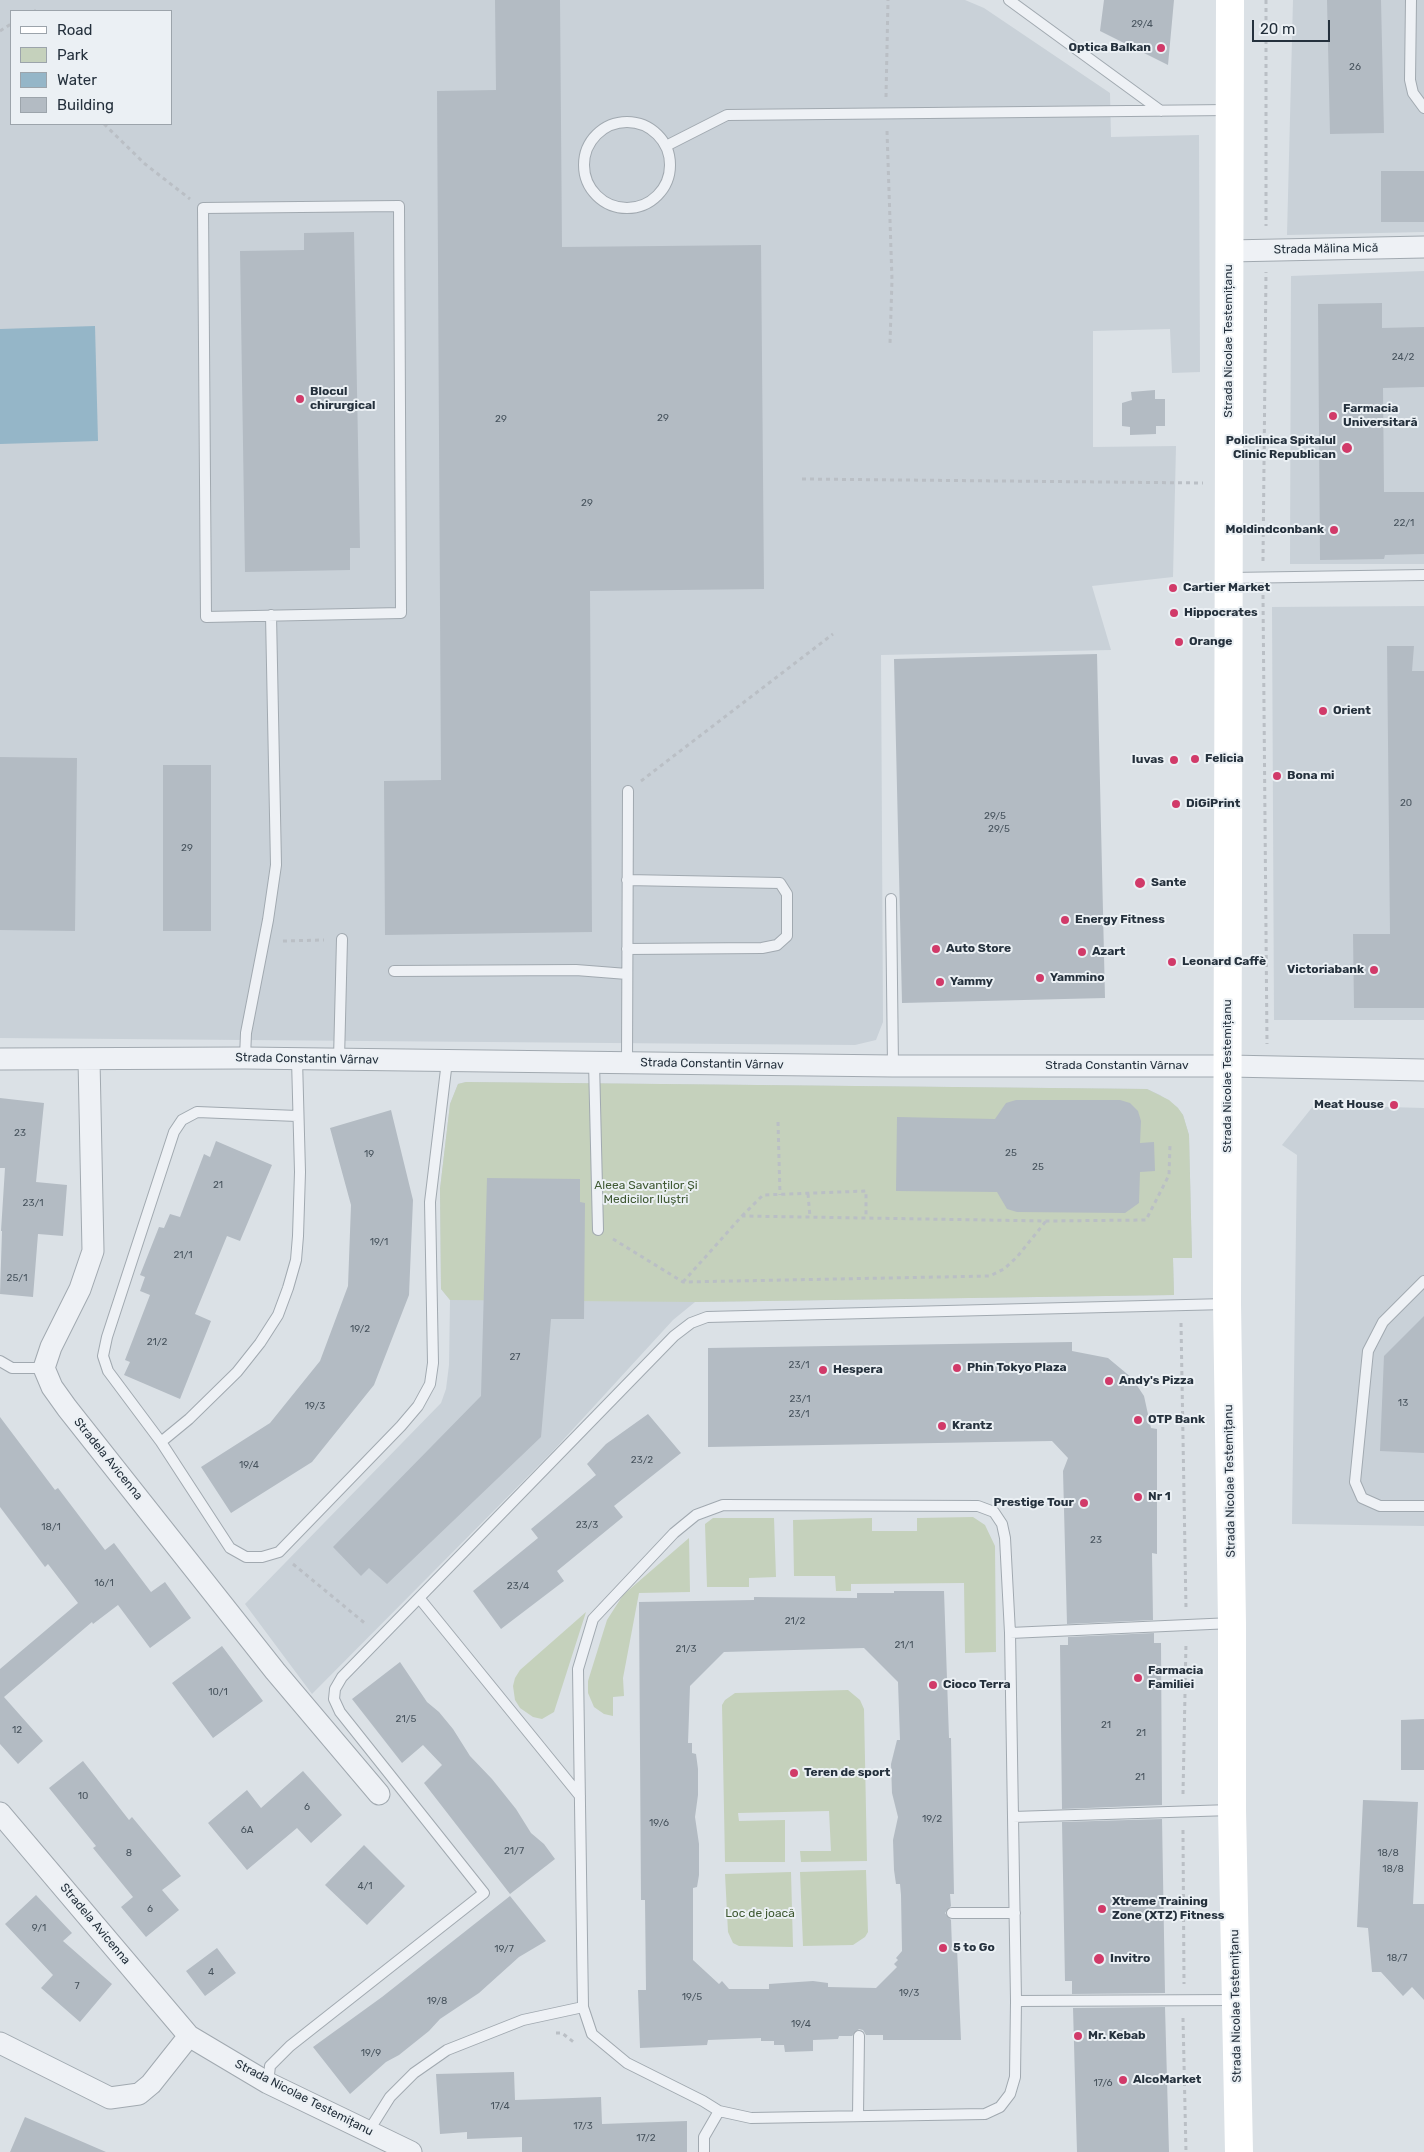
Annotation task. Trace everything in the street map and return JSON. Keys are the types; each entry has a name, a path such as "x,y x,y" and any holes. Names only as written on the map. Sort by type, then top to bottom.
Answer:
{"main road":[{"name":"Strada Nicolae Testemițanu","path":"1230,0 1227,1304 1232,1623 1232,1810 1239,2152"}],"street":[{"name":"Strada Mălina Mică","path":"1229,251 1424,246"},
{"name":"Strada Constantin Vârnav","path":"0,1058 89,1060 245,1058 893,1066 1229,1066 1424,1070"},
{"path":"44,1368 51,1347 80,1290 93,1251 89,1060"},
{"name":"Stradela Avicenna","path":"44,1368 52,1387 67,1408 275,1671 379,1794"},
{"name":"Stradela Avicenna","path":"0,1813 189,2036"},
{"path":"0,2043 110,2098 139,2094 151,2084 189,2036"},
{"name":"Strada Nicolae Testemițanu","path":"189,2036 268,2083 411,2152"}],"lane":[{"path":"1009,0 1161,111"},
{"path":"1411,0 1410,80 1413,93 1424,108"},
{"path":"666,146 727,115 1230,110"},
{"path":"634,122 647,126 658,135 666,146 670,159 670,173 664,187 655,198 642,205 628,208 613,206 601,198 591,187 586,174 585,160 592,141 607,127 620,123 634,122"},
{"path":"400,206 402,613 206,617 203,208 400,206"},
{"path":"1228,578 1424,575"},
{"path":"245,1058 246,1033 264,942 276,865 271,615"},
{"path":"627,1063 628,791"},
{"path":"627,880 780,883 787,894 787,936 777,945 762,948 627,949"},
{"path":"891,899 893,1066"},
{"path":"339,1059 342,939"},
{"path":"394,971 576,970 627,974"},
{"path":"160,1442 189,1419 237,1372 260,1343 278,1315 296,1260 300,1172 297,1116 297,1059"},
{"path":"297,1116 197,1112 182,1120 174,1132 106,1337 103,1356 108,1370 160,1442 230,1548 246,1557 262,1557 279,1552 401,1426 418,1406 430,1384 433,1363 430,1202 447,1061"},
{"path":"594,1062 598,1230"},
{"path":"1424,1281 1383,1322 1374,1335 1368,1351 1355,1482 1362,1498 1380,1506 1424,1506"},
{"path":"268,2083 270,2066 290,2046 484,1893 340,1712 334,1699 335,1688 342,1677 674,1336 691,1324 707,1317 1227,1304"},
{"path":"0,1361 12,1368 44,1368"},
{"path":"723,1505 978,1506 994,1512 1002,1524 1010,1633 1016,2001 1015,2077 1010,2094 1000,2107 985,2114 751,2118 719,2111 703,2101 660,2081 620,2058 592,2034 583,2007 578,1669 593,1619 674,1533 696,1515 723,1505"},
{"path":"420,1599 580,1796"},
{"path":"1010,1633 1232,1623"},
{"path":"1013,1818 1232,1810"},
{"path":"952,1913 1015,1913"},
{"path":"1016,2001 1236,2000"},
{"path":"368,2132 396,2091 414,2073 447,2050 522,2020 583,2007"},
{"path":"858,2116 859,2036"},
{"path":"704,2152 704,2137 719,2111"}],"path":[{"path":"888,0 886,114 892,280 890,343"},
{"path":"1266,0 1263,578 1267,1067"},
{"path":"105,125 145,164 203,208"},
{"path":"802,478 1229,484"},
{"path":"628,791 833,634"},
{"path":"264,942 342,939"},
{"path":"778,1122 780,1195"},
{"path":"742,1216 1046,1221 1146,1220 1169,1176 1170,1145"},
{"path":"683,1282 763,1195 866,1191 866,1218"},
{"path":"808,1194 810,1217"},
{"path":"598,1230 683,1282 990,1276 1004,1269 1017,1258 1046,1221"},
{"path":"1181,1305 1186,1625 1183,1812 1186,2152"},
{"path":"279,1552 382,1637"},
{"path":"554,2032 562,2033 576,2045"}],"shaded area":[{"path":"0,0 965,0 984,8 1110,93 1111,137 1199,135 1200,372 1172,373 1170,329 1093,331 1093,447 1176,446 1173,577 1092,586 1111,650 881,655 883,1022 876,1040 855,1045 0,1038"},
{"path":"1293,0 1424,0 1424,232 1287,235"},
{"path":"1424,271 1424,564 1290,564 1291,276"},
{"path":"1424,606 1424,1020 1274,1020 1272,607"},
{"name":"Aleea Savanților Și Medicilor Iluștri","path":"466,1082 1147,1089 1160,1095 1177,1107 1183,1115 1189,1135 1192,1258 1173,1258 1174,1295 695,1302 673,1320 552,1452 312,1694 245,1604 441,1403 446,1389 449,1365 450,1300 441,1289 440,1189 450,1104 458,1084"},
{"path":"1314,1105 1424,1108 1424,1526 1292,1524 1297,1155 1282,1145"}],"green space":[{"name":"Aleea Savanților Și Medicilor Iluștri","path":"466,1082 1147,1089 1169,1100 1178,1108 1183,1115 1189,1135 1192,1258 1173,1258 1174,1295 695,1302 450,1300 441,1289 440,1189 450,1104 458,1084"},
{"path":"973,1517 985,1525 995,1546 996,1652 965,1653 964,1583 851,1584 851,1591 836,1591 835,1576 794,1576 793,1520 872,1518 872,1531 917,1531 917,1518"},
{"path":"713,1518 774,1518 776,1577 749,1578 749,1587 707,1587 705,1524"},
{"path":"689,1538 690,1592 639,1593 623,1678 624,1696 613,1697 613,1716 604,1714 594,1707 588,1693 588,1681 607,1620 623,1595"},
{"path":"586,1612 554,1712 542,1719 533,1717 520,1708 515,1700 513,1686 515,1678 520,1670"},
{"path":"848,1690 860,1700 864,1709 867,1861 801,1862 800,1851 831,1851 829,1811 738,1813 739,1821 785,1820 785,1862 725,1862 722,1705 725,1700 735,1693"},
{"path":"866,1870 868,1932 865,1937 853,1945 803,1946 800,1872"},
{"name":"Loc de joacă","path":"791,1872 793,1947 739,1946 733,1943 728,1932 725,1874"}],"water":[{"path":"95,326 98,441 0,444 0,329"}],"building":[{"path":"495,0 560,0 562,247 761,245 764,589 590,591 592,932 385,935 384,781 441,780 437,91 496,90"},
{"path":"1104,0 1174,0 1168,65 1100,31"},
{"path":"1327,0 1381,0 1384,133 1330,134"},
{"path":"1381,171 1424,171 1424,222 1381,222"},
{"name":"Blocul chirurgical","path":"354,232 360,548 350,548 350,570 245,572 240,251 304,250 304,233"},
{"path":"1382,303 1382,328 1424,327 1424,387 1383,388 1384,492 1424,492 1424,554 1385,555 1384,559 1320,560 1318,304"},
{"path":"1155,390 1155,399 1165,399 1165,426 1156,426 1156,434 1130,435 1130,427 1122,426 1122,403 1132,400 1131,392"},
{"path":"1387,646 1414,646 1412,671 1424,671 1424,1008 1354,1008 1353,934 1390,934"},
{"path":"1097,654 1105,998 902,1003 894,659"},
{"path":"0,757 77,758 75,931 0,930"},
{"path":"163,765 211,765 211,931 163,931"},
{"path":"0,1098 44,1103 36,1182 67,1185 63,1236 38,1234 33,1297 0,1294 5,1168 0,1168"},
{"path":"1016,1100 1120,1100 1130,1103 1138,1111 1141,1121 1140,1143 1154,1142 1155,1171 1140,1172 1139,1203 1125,1213 1017,1212 1007,1209 997,1192 896,1191 897,1117 995,1119 1006,1103"},
{"path":"391,1110 413,1200 409,1295 374,1385 312,1462 231,1513 201,1467 270,1423 320,1361 348,1286 351,1205 330,1128"},
{"path":"216,1141 272,1165 240,1241 227,1236 195,1314 211,1321 180,1399 124,1375 130,1362 125,1360 150,1295 140,1291 145,1277 140,1275 159,1227 164,1228 170,1214 180,1217 204,1154 210,1157"},
{"path":"487,1178 580,1179 580,1202 585,1203 584,1319 551,1319 541,1437 387,1584 369,1568 361,1576 333,1547 481,1396"},
{"path":"1424,1316 1424,1453 1380,1451 1384,1356"},
{"path":"1072,1342 1072,1351 1108,1358 1132,1378 1144,1396 1151,1428 1157,1429 1157,1554 1152,1553 1153,1620 1067,1624 1063,1471 1068,1458 1052,1441 708,1447 708,1348"},
{"path":"648,1414 681,1453 614,1506 623,1517 557,1571 564,1581 501,1629 473,1591 538,1538 531,1529 596,1475 587,1464 606,1444"},
{"path":"0,1417 55,1490 58,1488 105,1550 114,1543 151,1592 165,1582 191,1618 150,1648 118,1605 93,1624 92,1622 4,1697 43,1741 18,1764 0,1744 0,1669 78,1603 48,1564 45,1567 0,1507"},
{"path":"894,1591 944,1591 949,1738 951,1738 954,1894 950,1894 951,1906 945,1913 951,1920 952,1948 957,1948 961,2040 883,2040 883,2035 866,2035 863,2030 859,2029 852,2036 839,2036 838,2039 813,2040 813,2051 785,2052 784,2045 774,2045 774,2041 761,2041 761,2038 708,2040 707,2045 640,2048 638,1990 646,1990 645,1900 641,1900 639,1602 754,1600 754,1597 857,1598 857,1593 894,1593","holes":["864,1648 898,1682 900,1740 897,1740 891,1764 892,1793 898,1817 893,1840 894,1870 896,1884 900,1884 901,1895 902,1951 894,1964 897,1967 876,1988 828,1987 828,1983 813,1981 769,1984 769,1989 729,1989 722,1981 719,1984 693,1960 693,1888 697,1887 699,1875 699,1844 695,1817 698,1795 698,1769 696,1754 692,1753 692,1743 688,1743 690,1686 724,1652"]},
{"path":"1154,1633 1154,1643 1161,1643 1162,1805 1062,1809 1060,1645 1068,1645 1068,1637"},
{"path":"222,1646 263,1701 213,1738 172,1683"},
{"path":"400,1662 427,1702 439,1712 453,1729 470,1756 492,1779 516,1809 531,1833 544,1844 555,1859 510,1894 424,1783 442,1765 423,1745 402,1763 352,1699"},
{"path":"1424,1719 1424,1770 1401,1770 1401,1720"},
{"path":"83,1761 129,1820 132,1817 181,1876 162,1890 179,1910 146,1937 121,1907 133,1897 93,1848 96,1846 49,1788"},
{"path":"303,1771 342,1815 311,1843 297,1828 247,1870 208,1823 247,1790 261,1808"},
{"path":"1363,1800 1418,1802 1413,1904 1424,1904 1424,2000 1412,1987 1403,1996 1381,1972 1372,1972 1368,1928 1357,1927"},
{"path":"1162,1819 1165,1993 1072,1994 1072,1981 1065,1981 1062,1822"},
{"path":"364,1845 405,1886 367,1925 325,1885"},
{"path":"36,1895 72,1933 63,1941 112,1984 80,2022 41,1988 53,1975 5,1924"},
{"path":"510,1896 546,1941 519,1957 479,1993 440,2019 429,2031 399,2055 386,2062 350,2094 313,2047 382,1997"},
{"path":"217,1948 236,1973 205,1996 186,1971"},
{"path":"1165,2007 1169,2152 1077,2152 1073,2008"},
{"path":"514,2072 515,2100 601,2097 602,2124 687,2121 687,2152 522,2152 522,2137 467,2139 467,2132 440,2134 436,2074"},
{"path":"25,2117 106,2152 10,2152"}],"place":[{"name":"Optica Balkan","path":"1161,48"},
{"name":"Blocul chirurgical","path":"300,399"},
{"name":"Farmacia Universitară","path":"1333,416"},
{"name":"Policlinica Spitalul Clinic Republican","path":"1347,448"},
{"name":"Moldindconbank","path":"1334,530"},
{"name":"Cartier Market","path":"1173,588"},
{"name":"Hippocrates","path":"1174,613"},
{"name":"Orange","path":"1179,642"},
{"name":"Orient","path":"1323,711"},
{"name":"Felicia","path":"1195,759"},
{"name":"Iuvas","path":"1174,760"},
{"name":"Bona mi","path":"1277,776"},
{"name":"DiGiPrint","path":"1176,804"},
{"name":"Sante","path":"1140,883"},
{"name":"Energy Fitness","path":"1065,920"},
{"name":"Auto Store","path":"936,949"},
{"name":"Azart","path":"1082,952"},
{"name":"Leonard Caffè","path":"1172,962"},
{"name":"Victoriabank","path":"1374,970"},
{"name":"Yammino","path":"1040,978"},
{"name":"Yammy","path":"940,982"},
{"name":"Meat House","path":"1394,1105"},
{"name":"Phin Tokyo Plaza","path":"957,1368"},
{"name":"Hespera","path":"823,1370"},
{"name":"Andy's Pizza","path":"1109,1381"},
{"name":"OTP Bank","path":"1138,1420"},
{"name":"Krantz","path":"942,1426"},
{"name":"Nr 1","path":"1138,1497"},
{"name":"Prestige Tour","path":"1084,1503"},
{"name":"Farmacia Familiei","path":"1138,1678"},
{"name":"Cioco Terra","path":"933,1685"},
{"name":"Teren de sport","path":"794,1773"},
{"name":"Xtreme Training Zone (XTZ) Fitness","path":"1102,1909"},
{"name":"5 to Go","path":"943,1948"},
{"name":"Invitro","path":"1099,1959"},
{"name":"Mr. Kebab","path":"1078,2036"},
{"name":"AlcoMarket","path":"1123,2080"}]}
